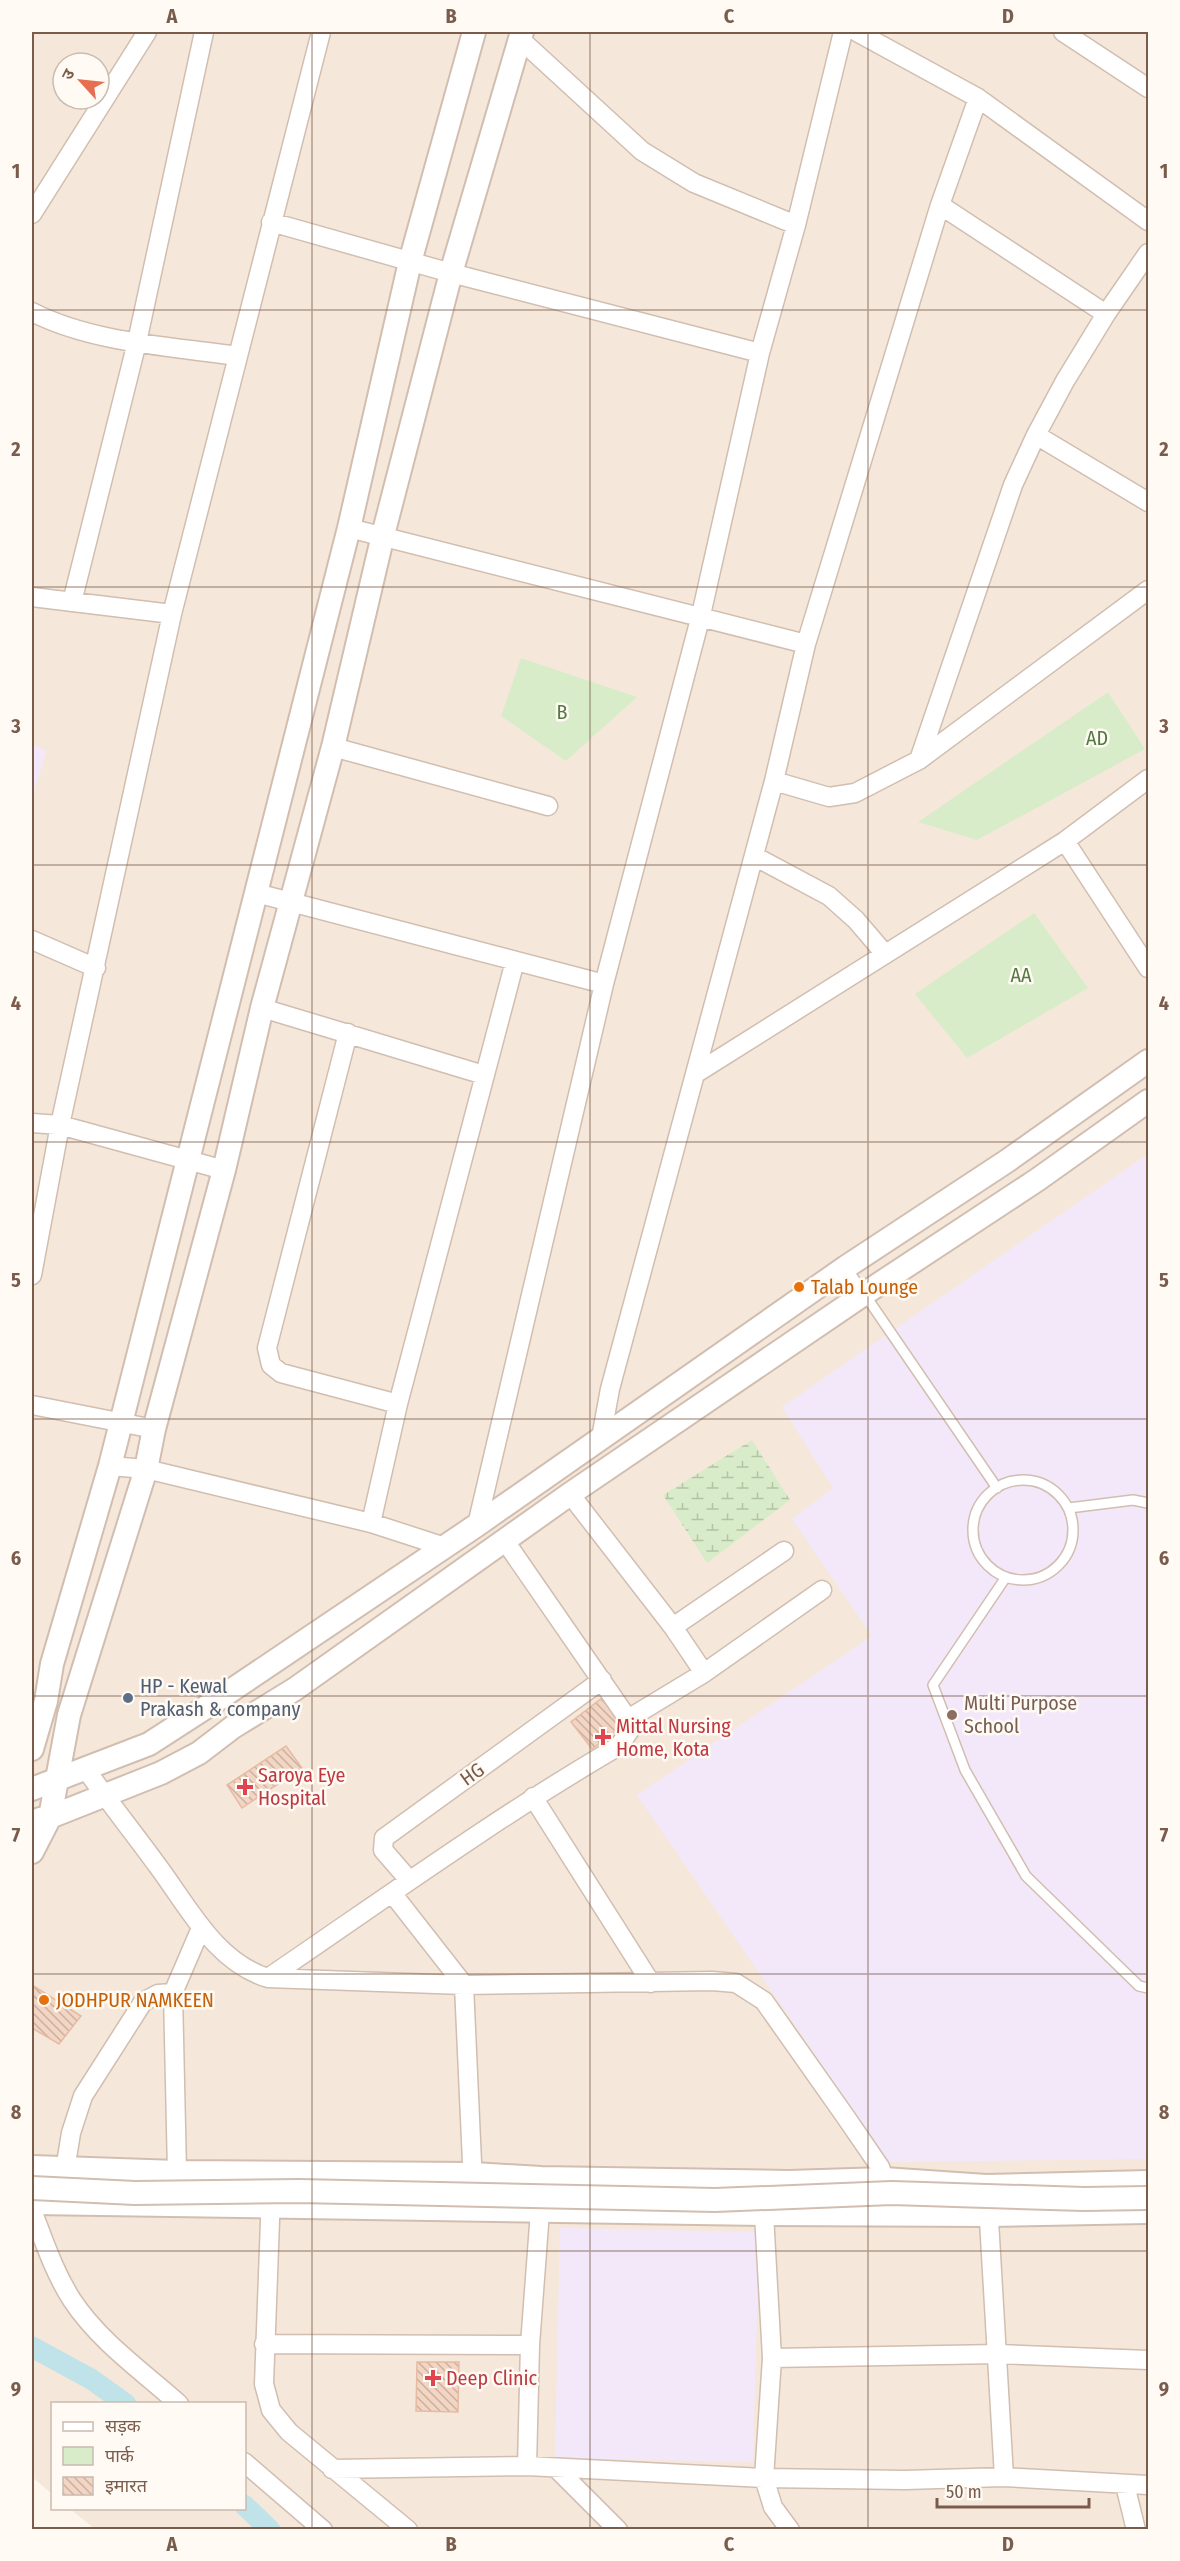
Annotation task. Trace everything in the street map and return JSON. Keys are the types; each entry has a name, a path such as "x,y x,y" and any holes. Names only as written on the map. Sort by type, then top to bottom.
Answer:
{"street":[{"path":"32,214 147,32"},
{"path":"72,602 137,342 204,32"},
{"path":"32,1275 60,1125 172,614 321,32"},
{"path":"32,1749 46,1701 51,1664 110,1466 349,528 410,262 474,32"},
{"path":"477,1525 604,984 701,615 760,353 796,225 843,32"},
{"path":"857,32 978,98 1149,221"},
{"path":"1063,32 1149,88"},
{"path":"32,1852 41,1819 58,1780 69,1715 79,1678 146,1469 154,1429 224,1170 262,1008 333,747 383,535 451,273 521,35 642,151 694,183 796,225"},
{"path":"601,1438 610,1389 774,781 806,644 940,205 978,98"},
{"path":"940,205 1106,314"},
{"path":"271,222 451,273 760,353"},
{"path":"919,760 1013,485 1036,435 1106,314 1149,253"},
{"path":"32,312 54,323 137,342 237,356"},
{"path":"1036,435 1149,502"},
{"path":"349,528 701,615 806,644"},
{"path":"774,781 828,797 855,793 919,760 1149,590"},
{"path":"32,597 172,614"},
{"path":"333,747 548,807"},
{"path":"694,1074 1065,841 1149,779"},
{"path":"1065,841 1149,968"},
{"path":"754,855 829,896 856,920 885,954"},
{"path":"256,893 604,984"},
{"path":"32,940 96,968"},
{"path":"371,1523 398,1404 515,961"},
{"path":"262,1008 484,1075"},
{"path":"348,1033 267,1348 271,1365 281,1373 398,1404"},
{"path":"32,1789 149,1744 445,1547 846,1267 1007,1161 1149,1061"},
{"path":"41,1819 161,1773 199,1753 233,1727 296,1689 570,1494 1036,1180 1149,1101"},
{"path":"32,1123 60,1125 224,1170"},
{"path":"32,1405 154,1429"},
{"path":"110,1466 146,1469 371,1523 445,1547"},
{"path":"570,1494 673,1627 704,1673"},
{"path":"268,1978 533,1797 619,1746 630,1730 628,1719 505,1541"},
{"path":"673,1627 784,1551"},
{"path":"628,1719 704,1673 822,1590"},
{"name":"HG","path":"409,1880 383,1850 384,1838 602,1680"},
{"path":"85,1768 201,1928 233,1961 251,1973 268,1978 464,1985 712,1981 736,1983 764,2001 880,2167 884,2179"},
{"path":"533,1797 651,1983"},
{"path":"392,1893 464,1985 474,2174 471,2208"},
{"path":"177,2172 173,1993 201,1928"},
{"path":"65,2170 70,2133 83,2096 143,2002 158,1994 173,1993"},
{"path":"32,2167 65,2170 474,2174 542,2178 789,2182 884,2179 986,2186 1149,2182"},
{"path":"271,2172 264,2344 264,2384 271,2410 288,2432 408,2529"},
{"path":"527,2466 530,2345 542,2178"},
{"path":"986,2186 999,2354 1004,2476"},
{"path":"32,2188 135,2193 299,2191 715,2200 892,2193 1084,2199 1149,2198"},
{"path":"32,2203 764,2214 990,2215 1149,2212"},
{"path":"32,2211 54,2267 72,2300 97,2331 178,2402"},
{"path":"764,2214 772,2358 764,2478 773,2507 790,2529"},
{"path":"264,2344 530,2345"},
{"path":"772,2358 999,2354 1149,2360"},
{"path":"246,2464 323,2529"},
{"path":"332,2469 527,2466 764,2478 905,2480 1004,2476 1149,2486"},
{"path":"556,2468 618,2529"},
{"path":"1125,2485 1137,2529"}],"lane":[{"path":"846,1267 997,1488"},
{"path":"1021,1479 1040,1482 1057,1492 1069,1508 1074,1527 1071,1546 1061,1563 1045,1575 1026,1580 1006,1577 990,1567 978,1551 973,1532 976,1513 986,1496 1002,1484 1021,1479"},
{"path":"1069,1508 1133,1500 1149,1503"},
{"path":"1006,1577 933,1685 965,1770 1026,1876 1139,1986 1149,1988"}],"shaded area":[{"path":"32,32 1148,32 1148,2529 96,2530 71,2510 246,2510 246,2402 51,2402 51,2493 32,2477"},
{"path":"32,744 46,751 32,799"},
{"name":"Multi Purpose School","path":"1148,1154 1148,2159 889,2162 637,1795 872,1636 792,1519 833,1488 782,1407"},
{"path":"560,2228 759,2232 753,2462 555,2458"}],"green space":[{"name":"B","path":"521,658 637,697 566,761 501,716"},
{"name":"AD","path":"1108,692 1145,749 977,840 918,822"},
{"name":"AA","path":"1034,913 1088,988 967,1058 915,994"},
{"path":"752,1440 790,1500 707,1563 663,1495"}],"building":[{"path":"602,1698 623,1725 592,1749 571,1722"},
{"path":"286,1746 302,1768 242,1808 227,1785"},
{"name":"JODHPUR NAMKEEN","path":"32,1985 81,2016 59,2044 32,2028"},
{"path":"417,2362 459,2362 458,2412 416,2411"}],"waterway":[{"path":"32,2347 91,2379 123,2402"},
{"path":"246,2507 270,2530"}],"place":[{"name":"Talab Lounge","path":"799,1287"},
{"name":"HP - Kewal Prakash & company","path":"128,1698"},
{"name":"Multi Purpose School","path":"952,1715"},
{"name":"Mittal Nursing Home, Kota","path":"603,1737"},
{"name":"Saroya Eye Hospital","path":"245,1787"},
{"name":"JODHPUR NAMKEEN","path":"44,2000"},
{"name":"Deep Clinic","path":"433,2378"}]}
